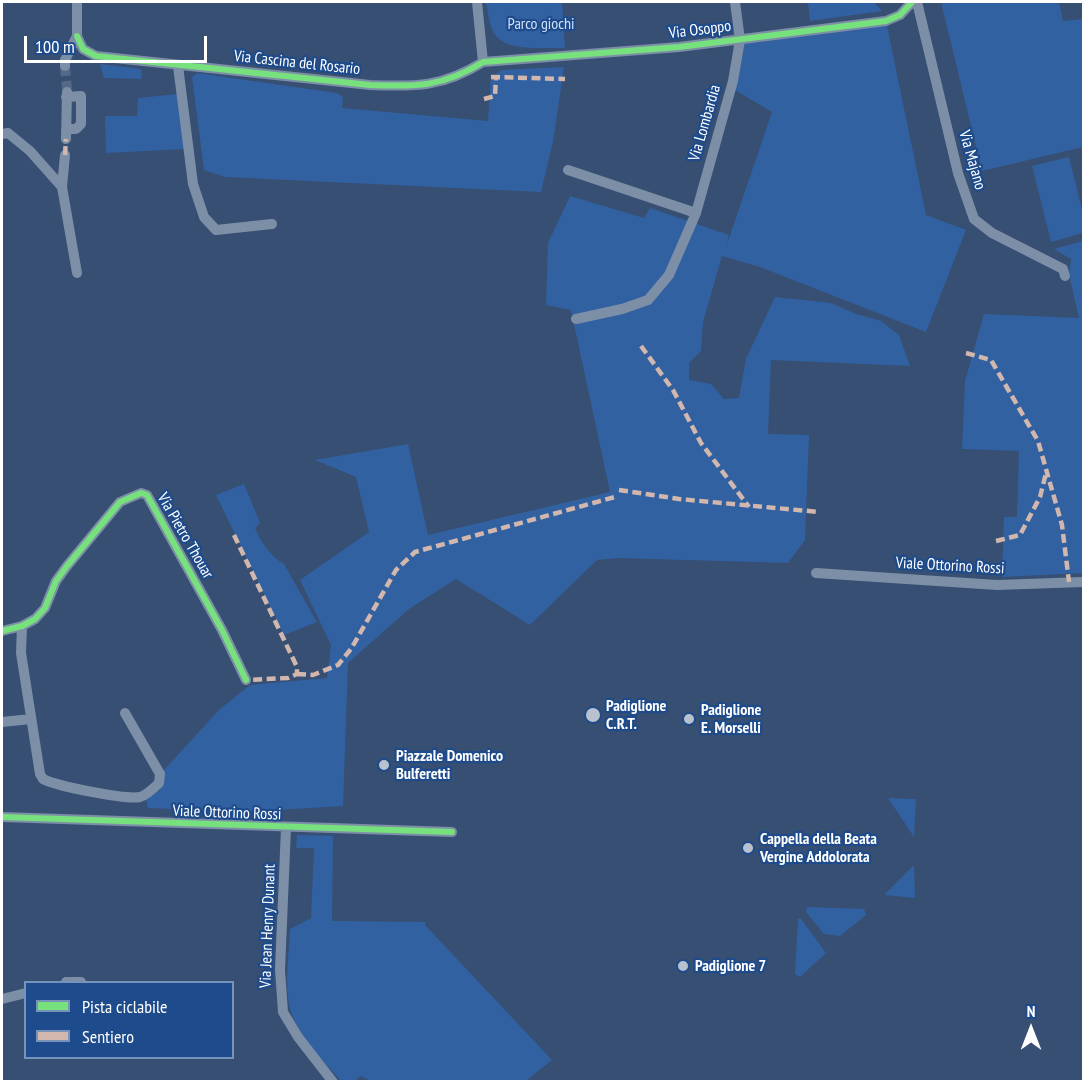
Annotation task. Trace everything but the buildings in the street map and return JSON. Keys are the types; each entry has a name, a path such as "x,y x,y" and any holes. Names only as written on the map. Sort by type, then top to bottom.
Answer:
{"street":[{"path":"65,66 65,60 77,36 77,2"},
{"path":"477,2 483,62"},
{"name":"Via Lombardia","path":"576,319 622,309 648,300 669,275 696,213 733,81 740,39 735,2"},
{"name":"Via Osoppo","path":"483,62 679,47 886,21 900,15 912,2"},
{"name":"Via Majano","path":"917,2 958,173 974,219 992,233 1063,269 1065,276"},
{"name":"Via Cascina del Rosario","path":"77,36 83,49 96,56 178,66 415,87 462,75 483,62"},
{"path":"178,66 193,184 204,217 216,230 272,224"},
{"path":"66,134 67,93"},
{"path":"5,134 30,151 62,187"},
{"path":"65,155 62,187 77,273"},
{"path":"568,170 696,213"},
{"name":"Via Pietro Thouar","path":"2,631 22,626 35,619 45,608 60,575 120,502 141,493 147,495 179,549 246,680"},
{"name":"Viale Ottorino Rossi","path":"816,573 997,585 1083,582"},
{"path":"22,626 21,653 43,779 103,794 142,796 159,783 160,774 125,713"},
{"path":"2,722 31,719"},
{"name":"Viale Ottorino Rossi","path":"2,817 453,832"},
{"name":"Via Jean Henry Dunant","path":"286,828 280,970 283,1012 298,1037 333,1082"},
{"path":"2,999 24,994"}],"green space":[{"name":"Parco giochi","path":"486,2 562,2 565,48 526,48 507,44 494,33"},
{"path":"808,2 874,2 882,11 810,21"},
{"path":"941,2 1059,2 1063,21 1083,19 1083,147 982,171"},
{"path":"886,21 926,215 966,230 926,332 760,267 722,256 703,322 701,351 689,363 689,380 711,384 724,399 739,398 746,359 775,297 831,303 856,314 881,321 899,335 910,366 771,360 768,434 809,435 805,540 788,563 619,558 597,560 530,625 456,579 409,609 348,663 343,806 244,812 148,808 146,799 160,790 163,771 219,710 250,685 327,678 331,645 300,580 369,532 356,477 315,460 408,444 428,535 610,492 571,310 546,305 548,243 570,196 644,218 650,208 729,235 726,247 772,112 735,90 740,40"},
{"path":"100,64 141,69 142,79 104,78"},
{"path":"564,67 553,142 541,192 225,177 204,170 192,77 197,73 337,93 343,97 342,108 488,121 491,77 502,70"},
{"path":"177,94 184,149 106,153 105,116 137,116 138,98"},
{"path":"1069,157 1083,214 1083,233 1051,242 1032,166"},
{"path":"1083,241 1082,573 1002,577 1004,517 1017,517 1019,451 962,449 965,381 984,314 1079,318 1069,275 1071,259 1054,249"},
{"path":"244,484 260,523 255,528 260,538 270,553 284,564 317,622 284,635 216,495"},
{"path":"888,798 916,799 914,837"},
{"path":"297,835 333,836 332,921 426,922 425,925 552,1060 526,1081 373,1082 361,1076 354,1081 341,1081 305,1039 294,1019 288,999 290,929 311,918 314,848 296,848"},
{"path":"914,865 915,898 885,895 886,893"},
{"path":"807,907 864,909 866,915 840,936 824,934 806,912"},
{"path":"798,919 801,919 826,953 800,977 795,974"}],"tunnel":[{"path":"65,66 67,89"}],"marked path":[{"path":"491,77 565,79"},
{"path":"484,99 495,96 496,77"},
{"path":"65,155 66,139"},
{"path":"641,346 673,390 701,443 749,507"},
{"path":"966,353 991,360 1038,441 1062,525 1069,582"},
{"path":"996,541 1020,535 1040,497 1046,473"},
{"path":"619,490 679,499 819,512"},
{"path":"297,674 313,675 338,665 351,649 396,570 415,552 615,497"},
{"path":"234,535 297,667 297,674 288,678 246,680"}],"cycle path":[{"path":"77,36 83,49 96,56 370,85 401,86 442,81 483,62 679,47 886,21 900,15 912,2"},
{"path":"2,631 22,626 35,619 45,608 56,581 120,502 141,493 147,495 222,630 246,680"},
{"path":"2,817 452,832"}],"place":[{"name":"Padiglione C.R.T.","path":"593,715"},
{"name":"Padiglione E. Morselli","path":"689,719"},
{"name":"Piazzale Domenico Bulferetti","path":"384,765"},
{"name":"Cappella della Beata Vergine Addolorata","path":"748,848"},
{"name":"Padiglione 7","path":"683,966"}]}
